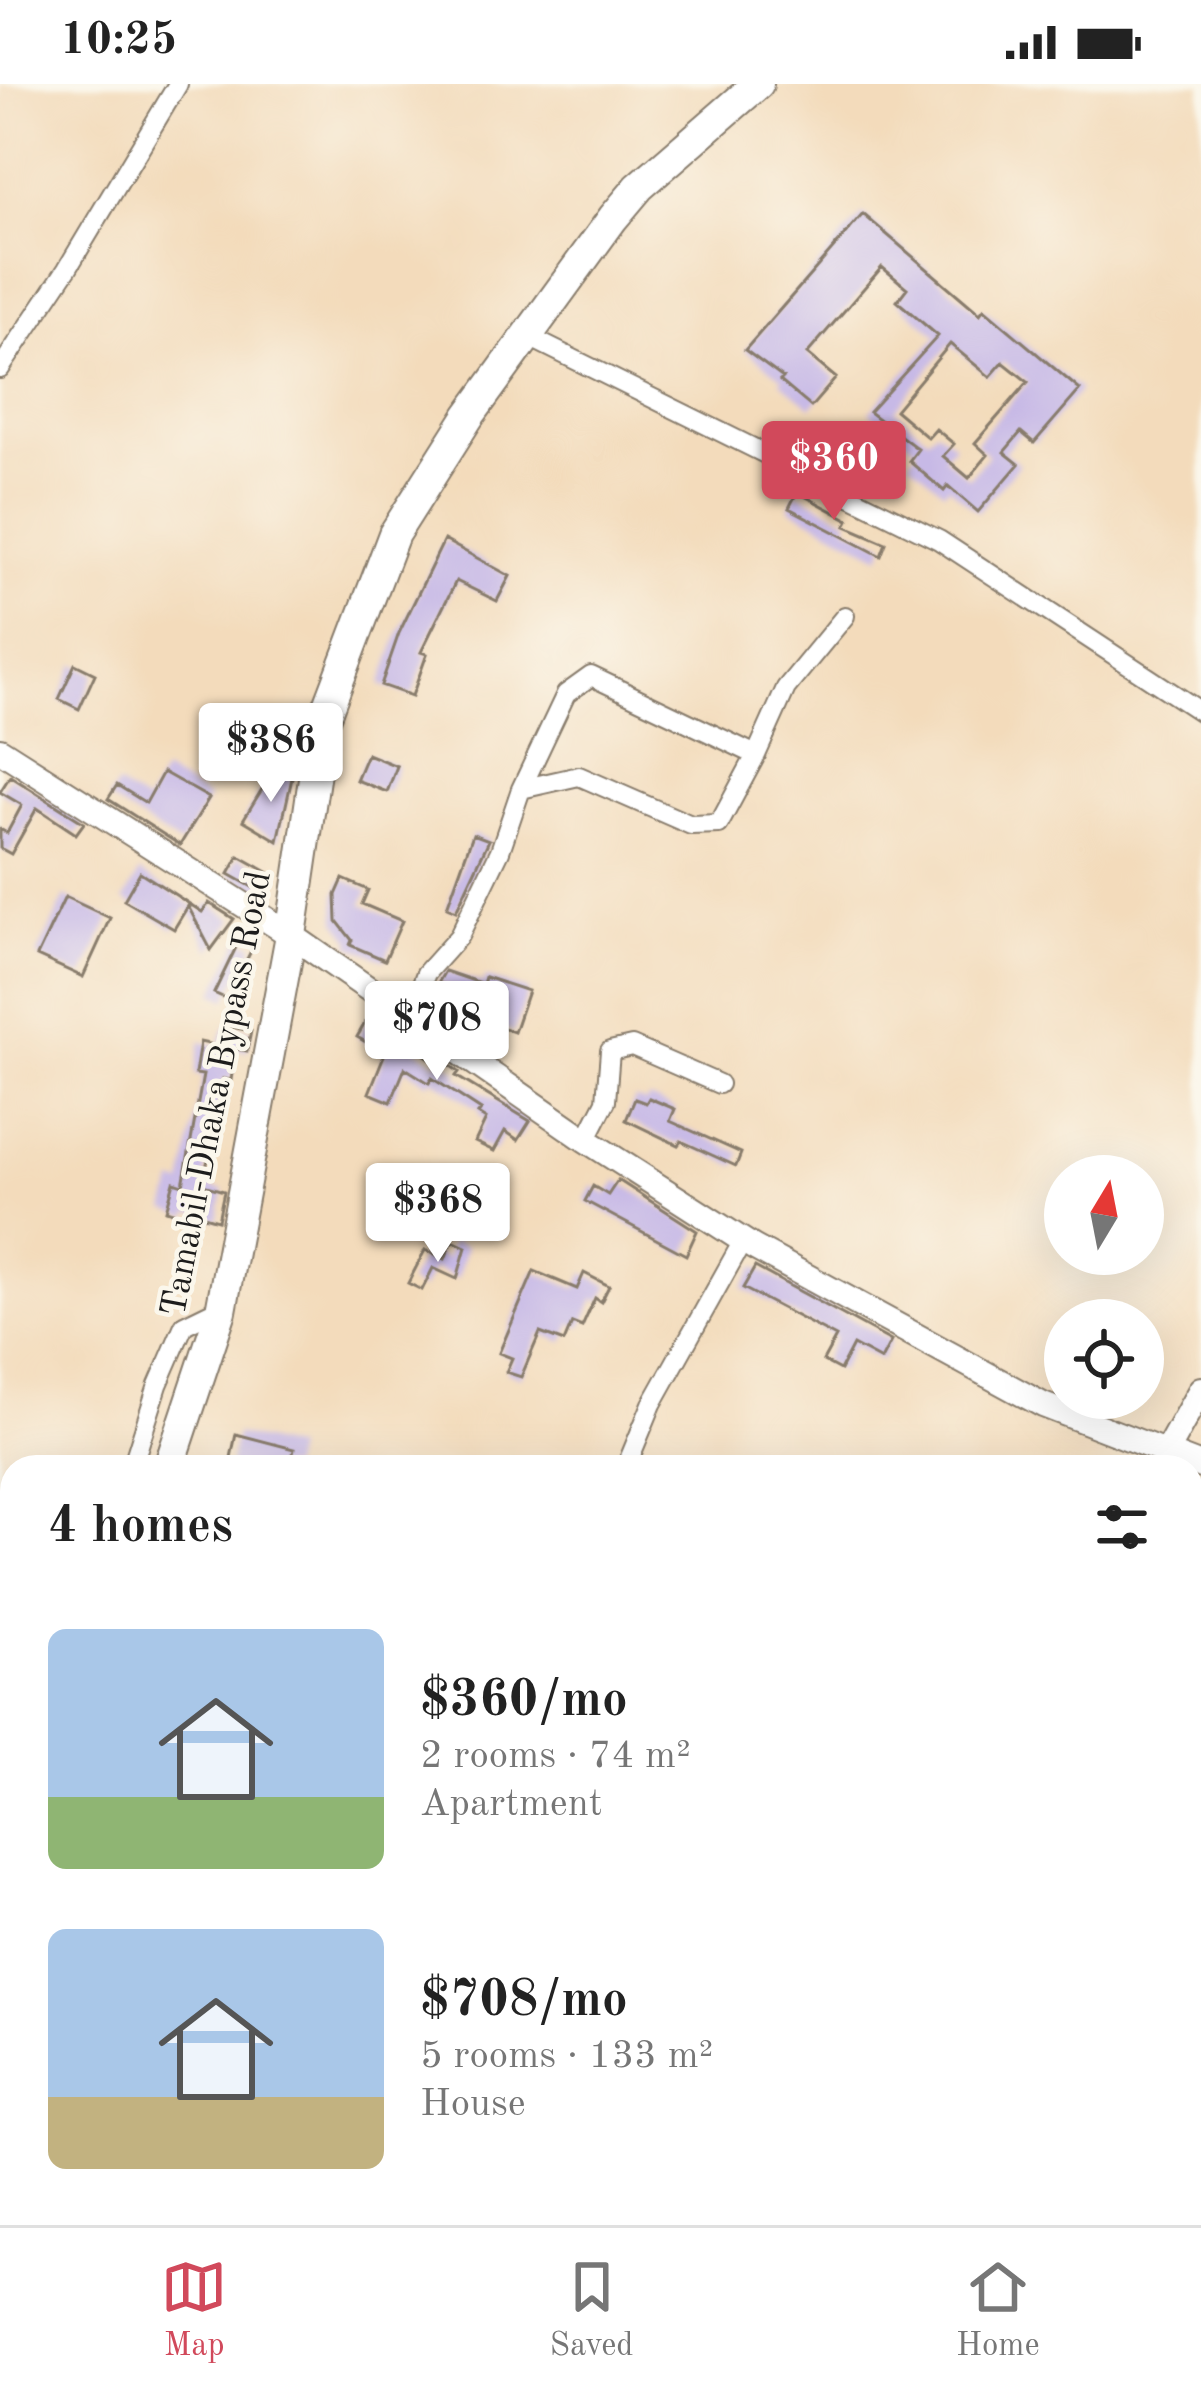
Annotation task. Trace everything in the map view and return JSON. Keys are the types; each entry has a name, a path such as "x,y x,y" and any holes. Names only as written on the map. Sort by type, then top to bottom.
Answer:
{"highway":[{"name":"Tamabil-Dhaka Bypass Road","path":"173,1455 221,1307 291,935 322,724 394,534 469,416 639,187 758,84"}],"street":[{"path":"0,369 67,269 178,84"},
{"path":"527,335 939,540 1201,712"},
{"path":"521,789 580,776 692,826 719,824 786,688 845,616"},
{"path":"409,1018 426,974 459,935 500,851 521,789 566,694 591,676 756,754"},
{"path":"0,751 291,935 586,1140 743,1240 1042,1406 1153,1455"},
{"path":"586,1140 606,1101 610,1051 632,1046 719,1084"},
{"path":"631,1455 652,1404 743,1240"},
{"path":"136,1455 184,1325 221,1307"},
{"path":"1164,1455 1201,1389"},
{"path":"0,1743 0,1774"}],"building":[{"path":"863,214 980,314 984,309 1080,390 1034,443 1021,432 1004,452 1019,464 978,512 909,461 918,449 869,412 938,336 897,301 907,288 882,267 807,354 836,378 811,407 780,381 783,378 745,350","holes":["950,344 990,377 1003,362 1028,382 975,443 988,455 969,478 943,456 954,444 936,429 928,438 895,410"]},
{"path":"797,492 849,520 846,526 886,543 881,556 789,508"},
{"path":"444,540 510,576 497,601 456,581 421,652 427,654 412,696 381,685 399,633"},
{"path":"75,664 95,674 79,709 59,699"},
{"path":"367,754 397,766 387,792 356,780"},
{"path":"275,768 292,778 278,841 243,820"},
{"path":"163,772 209,798 180,845 108,799 117,785 146,803"},
{"path":"10,776 84,823 76,834 37,808 11,854 0,848 0,829 7,833 22,805 0,792"},
{"path":"473,834 489,840 456,911 447,907"},
{"path":"239,856 273,875 263,893 229,874"},
{"path":"140,872 202,912 209,903 234,919 211,950 188,906 174,929 124,900"},
{"path":"343,879 368,890 362,904 402,921 385,960 350,945 352,940 337,921 336,895"},
{"path":"65,897 110,918 83,977 37,956"},
{"path":"240,939 254,945 227,999 214,993"},
{"path":"445,971 483,984 485,977 528,991 514,1032 448,1007 456,988 438,983"},
{"path":"369,1016 437,1063 440,1058 459,1072 456,1076 530,1121 518,1140 505,1131 494,1151 475,1142 486,1119 478,1114 481,1110 432,1078 429,1083 405,1068 391,1102 369,1093 385,1053 357,1037"},
{"path":"226,1026 251,1031 247,1051 236,1049 231,1080 223,1079 203,1185 224,1191 218,1220 190,1212 188,1217 166,1210 174,1182 183,1185 203,1075 195,1074 200,1042 218,1046"},
{"path":"649,1098 675,1109 670,1121 741,1153 736,1166 626,1120 635,1099 646,1103"},
{"path":"618,1180 697,1231 686,1255 585,1201 593,1186 608,1195"},
{"path":"452,1241 466,1247 457,1279 433,1268 422,1290 408,1283 425,1250 445,1259"},
{"path":"755,1267 891,1341 881,1360 853,1345 840,1370 823,1361 836,1337 743,1288"},
{"path":"534,1271 577,1289 584,1273 609,1286 601,1302 595,1298 582,1327 572,1323 564,1342 540,1333 521,1377 506,1372 512,1358 499,1353"},
{"path":"236,1434 294,1449 293,1455 232,1455"}]}
